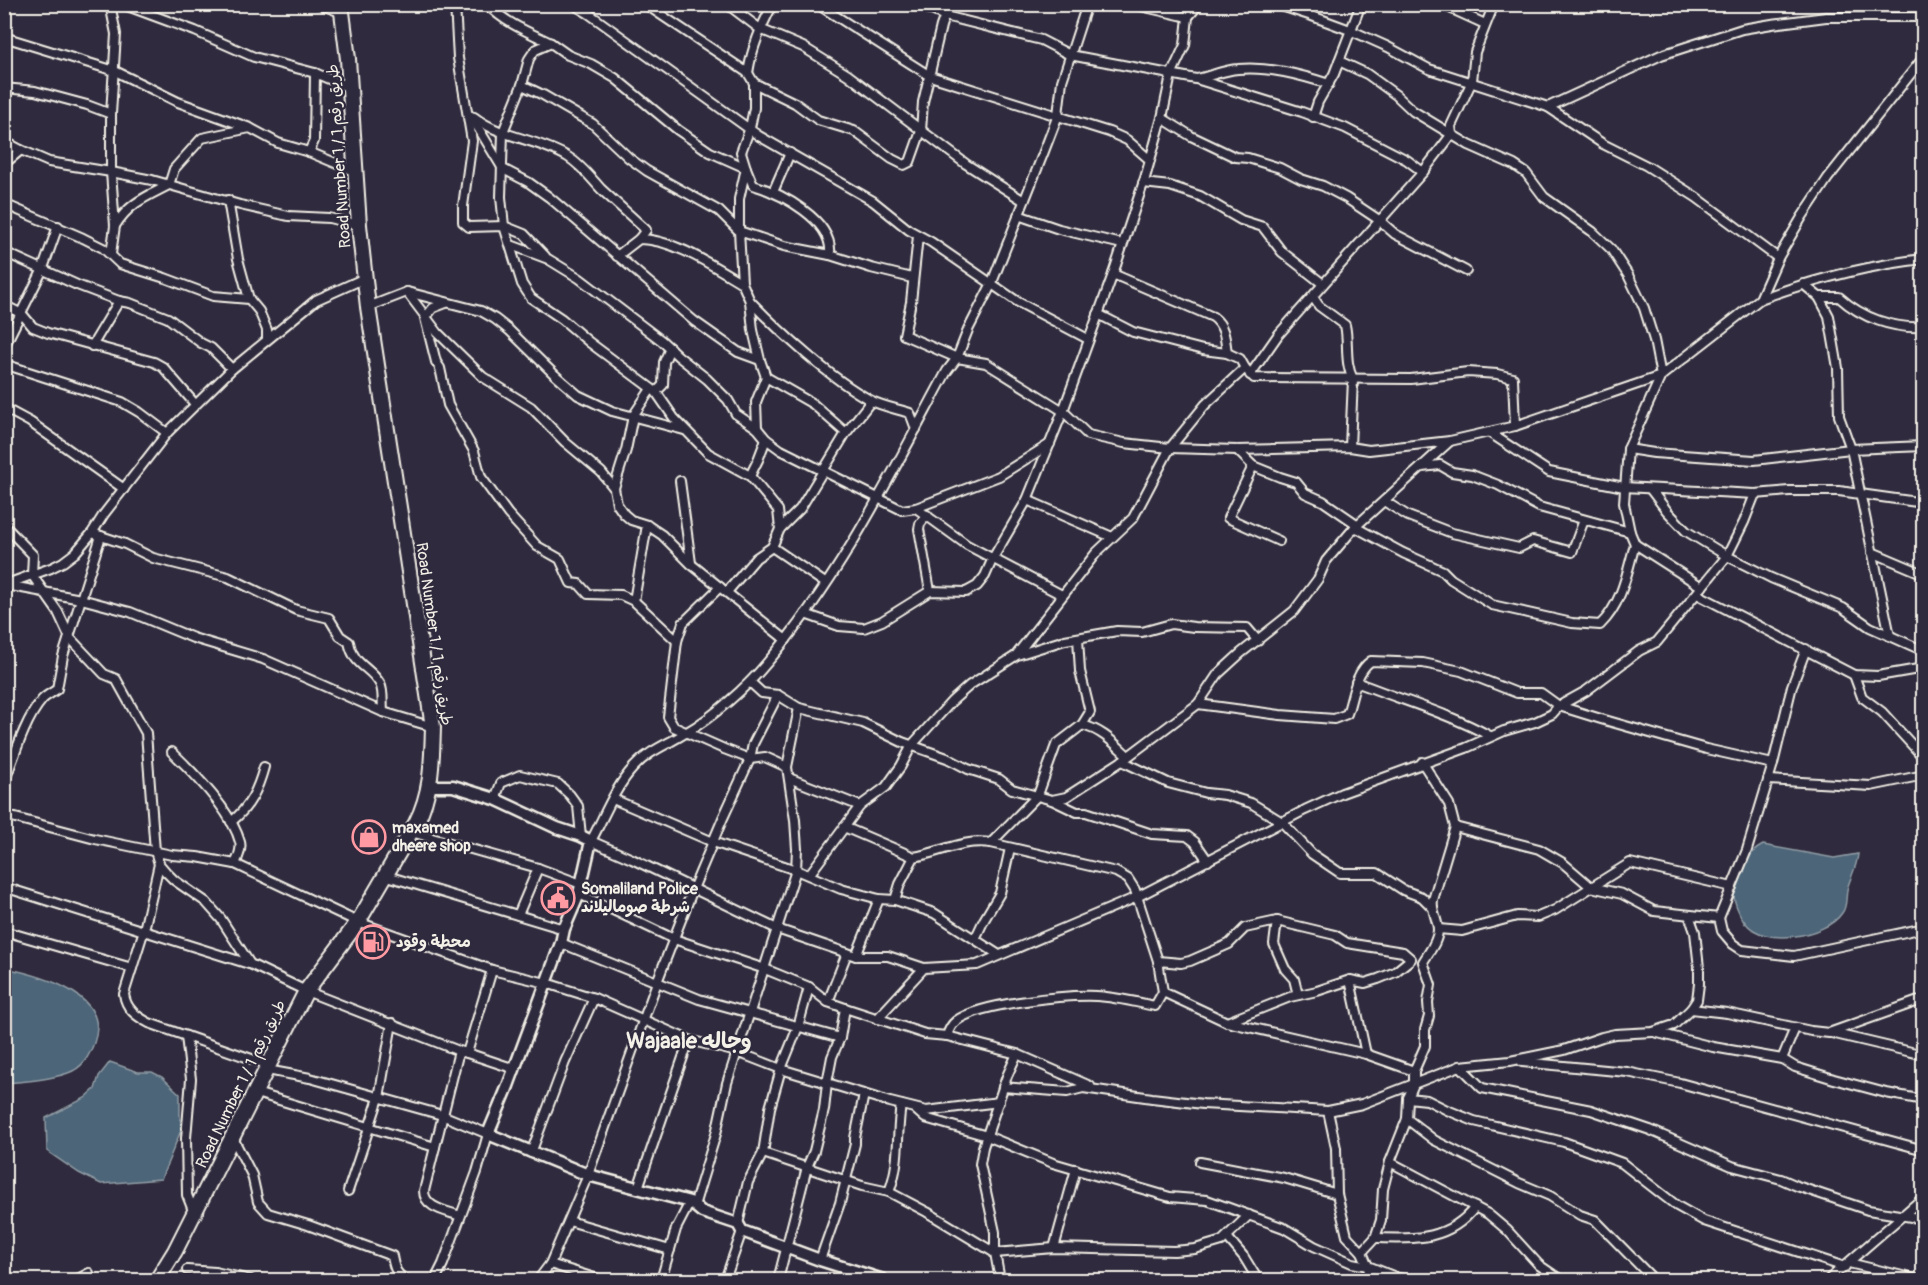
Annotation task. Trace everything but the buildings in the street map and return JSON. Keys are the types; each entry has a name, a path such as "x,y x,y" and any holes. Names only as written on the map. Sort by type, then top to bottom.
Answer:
{"highway":[{"name":"Road Number 1 / طريق رقم 1","path":"157,1281 180,1242 306,991 358,922 411,832 424,806 429,786 433,728 368,307 359,225 351,88 342,9"}],"street":[{"path":"110,4 116,34 111,114 111,172 116,226 111,254"},
{"path":"122,4 195,31 254,57 315,73 351,88"},
{"path":"319,4 342,9"},
{"path":"455,4 458,58 472,141 463,222 469,227 504,226 524,234 548,259"},
{"path":"487,4 496,14 512,25 551,43 568,55 591,64 615,78 678,130 710,152 746,168"},
{"path":"573,4 774,146 873,201 918,236 931,242 1018,302 1088,339"},
{"path":"645,4 748,73 754,83 754,108 750,128 741,152 753,185 791,201 823,230 831,247 830,255"},
{"path":"727,4 760,29 803,47 848,75 966,164 1024,201"},
{"path":"748,73 752,51 773,4"},
{"path":"817,4 930,76 1058,115 1127,141 1150,160"},
{"path":"918,4 945,16 1041,40 1070,56 1196,79 1295,109 1345,128 1407,160 1423,172"},
{"path":"754,83 795,103 818,120 854,131 903,165 910,162 921,131 923,102 950,4"},
{"path":"586,838 633,768 641,760 660,746 687,732 750,682 805,614 878,498 947,371 957,358 968,330 991,285 1058,115 1062,81 1087,4"},
{"path":"1132,4 1188,17"},
{"path":"805,614 840,626 864,628 882,621 930,591 966,592 981,581 1027,500 1063,411 1113,274 1143,183 1170,75 1185,45 1188,17 1199,4"},
{"path":"1275,4 1350,30 1429,69 1472,81 1548,108 1603,144 1647,166 1696,197 1778,258"},
{"path":"1313,117 1339,61 1361,4"},
{"path":"1441,4 1485,24"},
{"path":"1017,655 1096,553 1133,518 1170,448 1205,405 1247,371 1423,172 1452,134 1451,126 1472,81 1475,52 1494,4"},
{"path":"1548,108 1661,55 1742,29 1826,17 1923,17"},
{"path":"4,36 115,71 178,102 250,128 278,143 309,152 357,172"},
{"path":"551,43 535,50 529,59 522,85 503,132 501,197 504,226 522,284 531,298 653,391 674,418 708,453 750,476 778,510 780,529"},
{"path":"1760,299 1778,258 1828,178 1923,57"},
{"path":"1339,61 1367,74 1396,95 1413,111 1469,145 1514,165 1526,173 1544,197 1593,232 1611,249 1628,275 1644,308 1654,340 1660,376 1628,449 1624,503 1635,544 1745,621 1806,649 1854,675 1878,676 1923,668"},
{"path":"1196,79 1238,69 1261,69 1306,77 1329,84"},
{"path":"309,152 314,141 315,73"},
{"path":"522,85 543,94 593,124 629,158 647,171 719,211 739,231 784,246 830,255 912,278"},
{"path":"5,90 35,91 111,114"},
{"path":"468,112 486,126 548,148 578,163 603,191 646,230 639,239 617,256"},
{"path":"468,112 503,169 528,182 549,197 708,331 738,352 760,360"},
{"path":"1161,118 1191,136 1235,157 1248,158 1280,168 1301,179 1323,186 1346,198 1379,220 1395,234 1466,271"},
{"path":"116,226 123,213 133,204 169,185 174,169 202,138 250,128"},
{"path":"4,141 49,162 152,180 288,216 329,218 359,225"},
{"path":"4,164 21,150"},
{"path":"774,192 790,153"},
{"path":"746,168 739,199 742,283 750,301 753,330 766,377 813,404 846,433"},
{"path":"1143,183 1170,186 1200,196 1241,220 1263,227 1282,252 1323,284"},
{"path":"228,200 238,259 249,299 259,311 267,330 267,338"},
{"path":"4,204 88,240 111,254 120,264 213,296 249,299"},
{"path":"1018,215 1059,229 1122,244"},
{"path":"4,347 42,271 58,226"},
{"path":"918,236 911,302 904,335 957,358 986,363 1063,411 1088,435 1124,443 1170,448 1237,450 1350,447 1369,450 1450,441 1490,433 1660,376 1760,299 1803,284 1878,265 1923,259"},
{"path":"639,239 650,239 696,257 742,283"},
{"path":"511,244 548,259 579,278 662,341 707,378 728,400 736,414 757,428 766,440 781,450 902,510 916,508 999,476 1050,444"},
{"path":"4,252 42,271 168,318 211,348 232,369"},
{"path":"1113,274 1213,317 1220,322 1224,332 1227,353"},
{"path":"6,584 63,562 75,553 166,433 232,369 316,300 365,278"},
{"path":"1803,284 1819,297 1829,316 1838,368 1839,416 1851,449 1890,636"},
{"path":"368,307 407,292 481,311 495,318 578,395 612,411 686,430"},
{"path":"407,292 425,318 483,377 531,408 565,442 601,472 614,488"},
{"path":"1312,297 1319,306 1345,325 1349,371 1353,379 1350,447"},
{"path":"1819,297 1839,297 1876,320 1907,328 1923,327"},
{"path":"92,345 119,301"},
{"path":"750,301 838,379 871,401 910,413 916,429"},
{"path":"425,318 433,308 446,303"},
{"path":"4,304 22,314 33,327 154,362 163,367 195,405"},
{"path":"1098,314 1133,332 1203,350 1227,353 1240,359 1254,378 1281,380 1411,379 1468,372 1497,374 1513,378 1515,426"},
{"path":"425,318 448,405 474,451 481,477 508,514 537,546 560,559 571,583 579,584 588,594 621,595 634,601 677,641"},
{"path":"670,348 664,362 663,385 653,391 633,416 626,450 614,488 617,504 632,520 647,525 662,535 691,564 786,640"},
{"path":"4,364 122,402 166,433"},
{"path":"757,428 756,402 766,377"},
{"path":"727,592 756,558 772,547 780,529 800,509 846,433 871,401"},
{"path":"4,408 30,422 124,489"},
{"path":"1490,433 1549,472 1624,487 1755,494 1789,491 1859,493 1923,503"},
{"path":"750,476 766,440"},
{"path":"1052,800 1066,797 1125,759 1198,704 1218,674 1241,652 1285,620 1307,596 1326,561 1357,526 1450,441"},
{"path":"1628,449 1685,456 1754,460 1851,449 1923,446"},
{"path":"1237,450 1253,466 1296,482 1305,493 1335,508 1357,526 1403,553 1443,571 1451,579 1492,605 1572,623 1600,625 1613,613 1635,544"},
{"path":"1422,467 1440,465 1452,472 1470,474 1498,484 1539,507 1630,532"},
{"path":"1253,466 1228,518 1279,541"},
{"path":"680,481 691,564"},
{"path":"1651,490 1686,531 1727,556 1771,578 1843,608 1870,627 1923,651"},
{"path":"429,786 453,786 495,799 557,828 633,859 777,929 856,956 888,956 924,968 977,965 1137,897 1342,793 1552,714 1559,706 1586,691 1639,651 1657,642 1727,556 1755,494"},
{"path":"1027,500 1112,537"},
{"path":"1384,501 1428,525 1452,533 1520,548 1533,541 1572,552 1584,520"},
{"path":"916,508 967,545 1062,595"},
{"path":"927,515 919,529 930,591"},
{"path":"4,525 33,555 32,575 45,593 70,638 104,674 116,679 146,733 155,851 159,864 174,880 200,896 211,907 250,964"},
{"path":"634,601 647,525"},
{"path":"92,533 125,544 153,558 228,577 296,610 329,618 340,636 349,642 352,654 379,682 382,712"},
{"path":"4,783 10,764 33,714 42,699 57,690 63,656 101,536"},
{"path":"772,547 825,583"},
{"path":"1872,552 1923,574"},
{"path":"6,584 81,599 130,612 193,638 263,659 382,712 433,728"},
{"path":"720,587 684,623 677,641 668,717 674,727 724,749 750,759 765,757 787,767"},
{"path":"808,875 860,806 886,787 912,745 952,701 970,685 1017,655 1065,640 1117,631 1143,632 1171,624 1247,628 1258,641"},
{"path":"991,843 1038,795 1056,745 1082,726 1090,712 1082,681 1078,638"},
{"path":"1806,649 1792,686 1773,764 1747,850 1719,918 1722,932 1742,950 1794,956 1923,928"},
{"path":"1198,704 1280,715 1338,719 1347,714 1356,682 1371,661 1424,663 1461,671 1517,693 1541,693 1559,706 1706,749 1773,764"},
{"path":"1854,675 1862,697 1882,712 1923,758"},
{"path":"750,682 762,693 778,695 799,708 863,723 893,739 999,779 1012,789 1038,795 1077,812 1086,812 1152,834 1187,836 1195,842 1208,861"},
{"path":"1356,682 1464,722 1490,736"},
{"path":"538,1281 550,1264 588,1175 693,889 750,759 753,744 778,695"},
{"path":"662,1281 676,1229 692,1204 716,1134 727,1083 796,870 795,820 787,767 799,708"},
{"path":"1082,726 1101,732 1125,759 1168,783 1251,803 1282,822 1312,855 1340,873 1377,873 1403,890 1422,897 1432,907 1438,930 1436,942 1423,962"},
{"path":"172,752 216,800 231,822 241,843 236,864"},
{"path":"1422,762 1449,804 1455,827 1432,907"},
{"path":"231,822 240,815 253,798 264,767"},
{"path":"435,1281 580,889 586,838 578,806 570,795 558,784 520,775 501,783 495,799"},
{"path":"1768,780 1871,786 1923,775"},
{"path":"789,778 860,806"},
{"path":"613,799 713,842 796,870 841,889 879,899 895,900 934,913 999,956"},
{"path":"4,815 95,839 236,864 358,922 492,970 594,998 689,1040 737,1052 782,1069 901,1105 926,1111 999,1102"},
{"path":"843,827 914,857 933,854 969,842 991,843 1116,872 1128,879 1137,897 1158,961 1163,992 1155,1006 1092,996 1051,999 989,1009 958,1019 950,1028 947,1036"},
{"path":"1455,827 1539,849 1563,863 1591,887 1622,894 1654,911 1719,918"},
{"path":"411,832 537,868 674,939 765,969 808,987 828,1002 925,1034 947,1036 1017,1054 1102,1091"},
{"path":"975,939 1000,893 1010,848"},
{"path":"895,900 900,884 914,857"},
{"path":"1438,930 1462,930 1517,916 1538,917 1555,910 1630,863 1732,887"},
{"path":"159,864 144,930 124,994 125,1002 131,1011 148,1023 268,1068 442,1115 588,1175 692,1204 716,1218 785,1248 883,1281"},
{"path":"518,915 537,868"},
{"path":"384,875 564,929"},
{"path":"4,887 250,964 306,991 463,1052 515,1069"},
{"path":"856,956 879,899"},
{"path":"1653,1032 1674,1025 1697,1000 1700,984 1696,942 1689,915"},
{"path":"1158,961 1182,963 1190,961 1229,944 1236,939 1242,929 1277,921 1335,934 1347,943 1403,952 1411,959 1395,972 1371,981 1365,983 1350,980 1298,995 1227,1022"},
{"path":"1277,921 1274,944 1285,969 1294,979 1298,995"},
{"path":"4,931 132,968"},
{"path":"561,943 699,999 840,1038"},
{"path":"828,1002 847,953"},
{"path":"1408,962 1423,962"},
{"path":"1362,1252 1375,1238 1381,1220 1383,1189 1390,1162 1407,1119 1408,1098 1414,1084 1414,1071 1425,1046 1425,1030 1430,1016 1428,1002 1431,985 1423,962"},
{"path":"877,1019 924,968"},
{"path":"460,1216 428,1203 424,1196 442,1115 492,970"},
{"path":"1350,980 1366,1053"},
{"path":"725,1281 740,1228 748,1182 763,1153 770,1108 798,1027 808,987"},
{"path":"1163,992 1227,1022 1366,1053 1414,1071"},
{"path":"531,1153 565,1062 594,998"},
{"path":"1829,1033 1923,999"},
{"path":"778,1281 807,1167 814,1151 824,1110 826,1083 832,1057 840,1038 845,1008"},
{"path":"1691,1009 1727,1013 1829,1033 1923,1055"},
{"path":"348,1191 379,1098 392,1023"},
{"path":"1782,1059 1795,1028"},
{"path":"1003,1087 1068,1092 1083,1088 1203,1104 1328,1111 1362,1104 1460,1066 1510,1061 1564,1050 1602,1037 1631,1032 1653,1032 1713,1047 1782,1059 1795,1067 1824,1076 1886,1093 1923,1100"},
{"path":"186,1036 191,1079 186,1138 187,1195 194,1214"},
{"path":"638,1188 689,1040"},
{"path":"1000,1281 995,1253 995,1232 981,1173 981,1155 1003,1087 1017,1054"},
{"path":"1510,1061 1627,1072 1680,1083 1923,1150"},
{"path":"1460,1066 1482,1088 1591,1110 1650,1130 1732,1166 1760,1172 1868,1210 1923,1219"},
{"path":"256,1093 435,1147"},
{"path":"820,1260 840,1203 855,1144 864,1094"},
{"path":"1408,1098 1427,1100 1474,1121 1564,1142 1622,1163 1677,1206 1704,1221 1847,1265 1919,1281"},
{"path":"889,1192 898,1157 897,1124 901,1105"},
{"path":"913,1108 925,1118 987,1136 1031,1155 1170,1197 1207,1200 1284,1228 1314,1246 1352,1263 1368,1266 1410,1281"},
{"path":"1328,1111 1336,1148 1337,1194 1347,1236 1362,1252 1368,1266 1370,1281"},
{"path":"1407,1119 1434,1140 1550,1196 1580,1215 1595,1220 1654,1281"},
{"path":"233,1138 252,1175 258,1202 268,1213 392,1256 393,1265 399,1276 407,1281"},
{"path":"763,1153 862,1186 889,1192 995,1253 1054,1248 1183,1250 1215,1244 1227,1237 1249,1215"},
{"path":"1200,1162 1284,1178 1337,1194"},
{"path":"1390,1162 1498,1221 1539,1265 1561,1281"},
{"path":"1054,1248 1076,1169"},
{"path":"1828,1281 1923,1197"},
{"path":"1375,1238 1407,1239 1442,1234 1466,1219 1475,1207"},
{"path":"569,1221 670,1250"},
{"path":"1227,1237 1244,1257 1258,1281"},
{"path":"550,1264 601,1281"},
{"path":"187,1270 215,1272 250,1280"},
{"path":"76,1281 89,1273"}],"water":[{"path":"1763,845 1834,858 1858,854 1842,913 1823,928 1794,936 1766,935 1754,930 1745,922 1745,924 1734,897 1736,882 1746,860"},
{"path":"5,968 53,982 83,1000 92,1012 97,1026 94,1043 82,1065 68,1073 53,1077 5,1083"},
{"path":"110,1062 138,1072 152,1072 162,1077 180,1094 182,1128 161,1179 101,1184 79,1173 47,1151 46,1118 85,1098 95,1089 99,1076"}],"place":[{"name":"maxamed dheere shop","path":"369,837"},
{"name":"Somaliland Police شرطة صوماليلاند","path":"558,898"},
{"name":"محطة وقود","path":"373,942"}],"district":[{"name":"Wajaale وجاله","path":"689,1041"}]}
